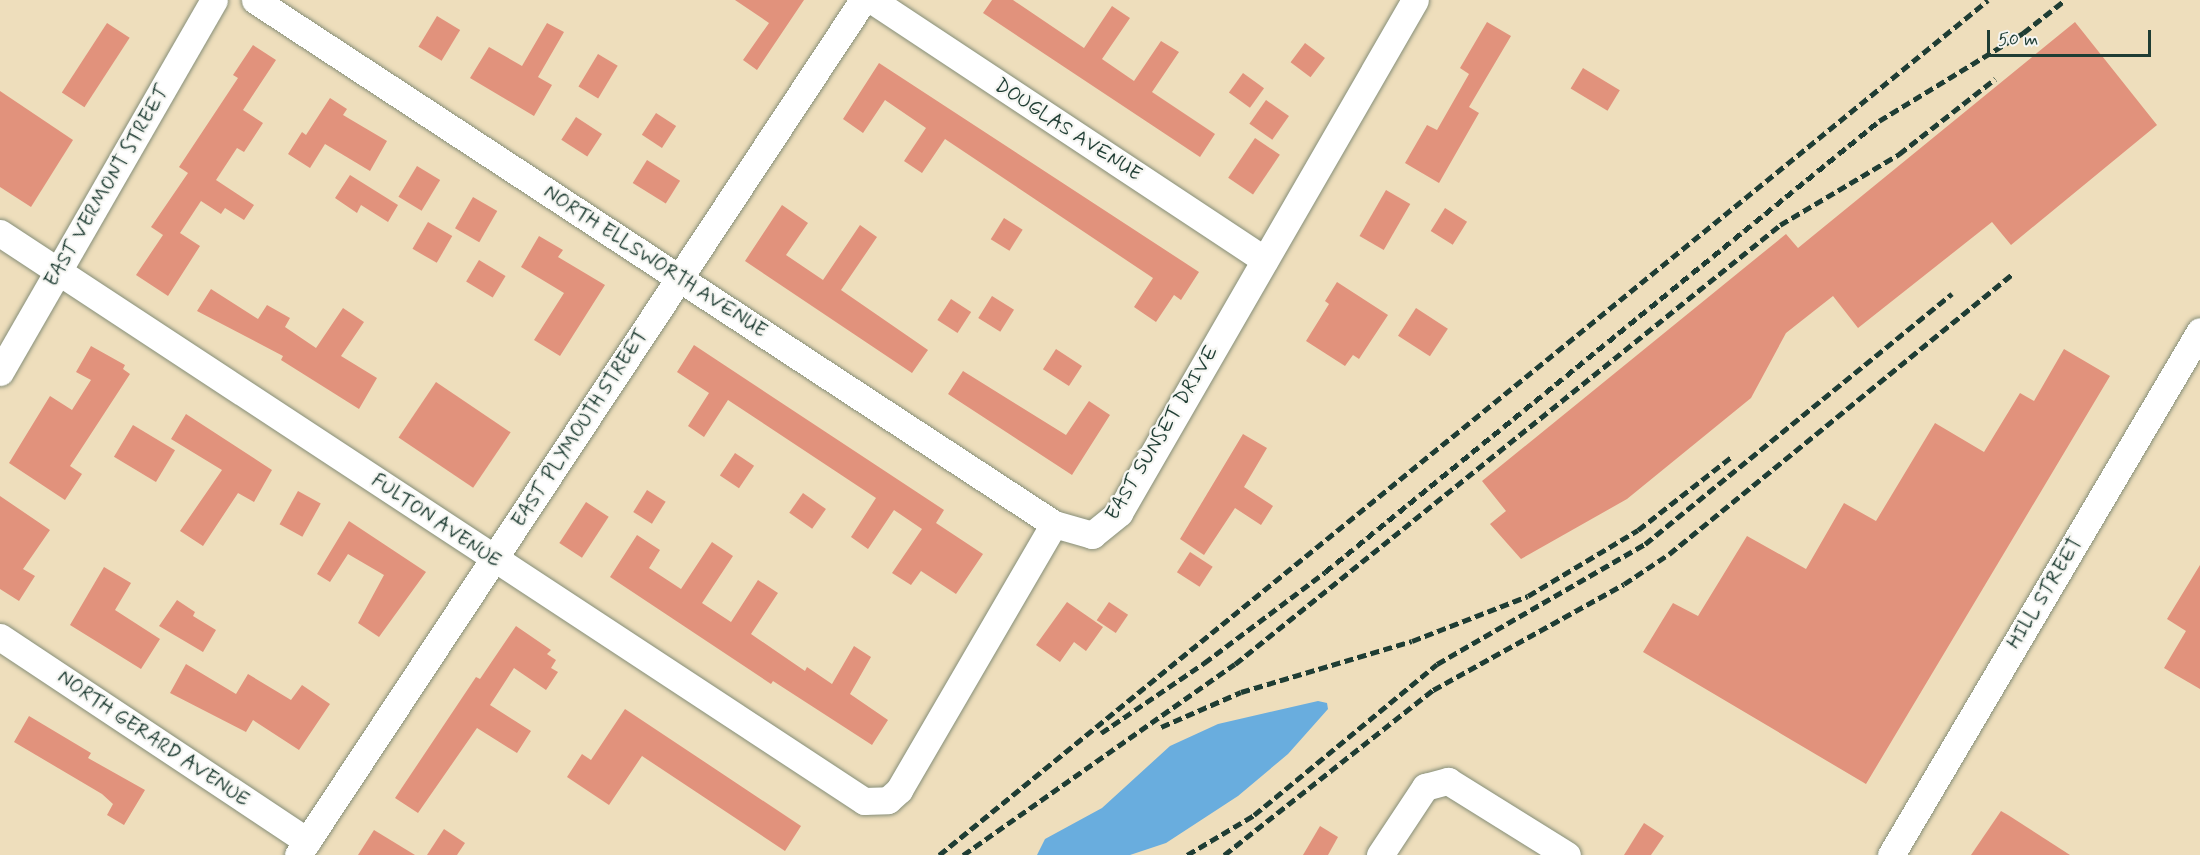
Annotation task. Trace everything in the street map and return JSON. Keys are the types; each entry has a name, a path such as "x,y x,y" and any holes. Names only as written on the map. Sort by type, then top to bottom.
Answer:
{"street":[{"name":"EAST VERMONT STREET","path":"0,372 214,0"},
{"name":"NORTH ELLSWORTH AVENUE","path":"255,0 1054,524"},
{"name":"EAST PLYMOUTH STREET","path":"302,848 863,0"},
{"name":"DOUGLAS AVENUE","path":"872,0 1265,260"},
{"name":"EAST SUNSET DRIVE","path":"1054,524 1092,536 1119,513 1415,0"},
{"name":"FULTON AVENUE","path":"0,233 853,796 876,803 898,790 1054,524"},
{"name":"HILL STREET","path":"1891,855 2200,331"},
{"name":"NORTH GERARD AVENUE","path":"0,637 302,848"},
{"path":"1380,855 1425,787 1448,782 1567,855"}],"water":[{"path":"1318,701 1327,703 1328,709 1288,754 1238,796 1166,843 1130,855 1037,855 1045,839 1102,808 1170,746 1218,724"}],"building":[{"path":"735,0 804,0 757,70 743,60 769,23"},
{"path":"992,0 1013,0 1084,48 1112,6 1130,18 1102,59 1134,81 1161,41 1179,52 1152,92 1215,134 1200,157 983,13"},
{"path":"437,16 460,30 442,61 418,47"},
{"path":"1487,22 1511,36 1469,107 1479,113 1439,183 1405,163 1427,125 1437,130 1469,74 1460,68"},
{"path":"2075,22 2157,125 2011,245 1992,222 1858,328 1833,296 1786,333 1751,398 1627,499 1521,559 1490,524 1506,511 1482,481 1786,234 1798,248"},
{"path":"107,23 130,38 84,107 62,93"},
{"path":"547,23 564,32 538,77 552,85 534,116 470,78 489,47 522,66"},
{"path":"1305,43 1325,58 1311,77 1291,62"},
{"path":"253,45 276,60 243,110 263,123 244,152 237,148 216,180 254,205 244,220 225,208 221,214 201,201 180,233 200,246 168,296 136,275 163,235 151,227 188,173 179,167 238,78 233,75"},
{"path":"598,54 618,66 598,98 578,87"},
{"path":"879,63 1199,272 1181,300 1174,295 1156,322 1134,307 1153,278 945,139 922,173 904,161 926,128 885,100 863,133 843,119"},
{"path":"1583,68 1620,90 1607,111 1571,89"},
{"path":"1243,73 1264,88 1250,108 1229,92"},
{"path":"0,91 73,140 31,207 0,187"},
{"path":"330,98 347,109 343,115 387,141 370,171 325,144 310,168 288,154 302,132 306,135"},
{"path":"1266,100 1289,116 1272,140 1249,124"},
{"path":"656,113 676,126 662,148 642,135"},
{"path":"576,117 602,134 587,157 561,140"},
{"path":"1255,138 1280,155 1253,195 1228,178"},
{"path":"647,160 680,181 666,204 633,183"},
{"path":"417,166 440,180 422,211 398,197"},
{"path":"350,175 398,205 388,222 361,205 357,213 335,198"},
{"path":"1386,190 1410,204 1384,250 1360,236"},
{"path":"473,197 497,211 479,242 455,228"},
{"path":"782,205 808,223 786,255 823,280 860,225 877,237 841,290 928,350 912,373 745,261"},
{"path":"1445,208 1467,222 1453,245 1431,231"},
{"path":"1004,218 1023,230 1009,251 991,239"},
{"path":"428,222 452,236 437,263 412,249"},
{"path":"539,236 563,250 558,257 605,285 560,356 534,340 564,293 521,267"},
{"path":"479,260 506,276 493,297 466,281"},
{"path":"1337,282 1388,315 1359,359 1353,355 1345,366 1306,341 1329,304 1325,301"},
{"path":"211,289 258,319 267,305 290,318 285,327 316,348 343,308 364,322 341,356 377,378 359,409 281,360 283,356 197,311"},
{"path":"992,296 1014,310 1000,332 978,318"},
{"path":"951,299 971,312 958,333 937,320"},
{"path":"1416,308 1448,329 1430,356 1398,336"},
{"path":"694,345 944,510 936,523 983,554 956,594 921,571 911,585 892,573 922,529 894,510 868,549 851,537 876,498 728,400 704,437 688,426 709,393 677,372"},
{"path":"91,346 125,365 123,369 130,374 70,466 82,474 65,500 9,463 50,396 72,410 91,380 76,372"},
{"path":"1056,349 1082,366 1069,386 1043,369"},
{"path":"2064,349 2110,376 1866,784 1643,652 1673,603 1698,616 1747,536 1806,569 1844,503 1876,521 1935,423 1984,452 2020,393 2034,401"},
{"path":"963,371 1066,435 1089,401 1110,415 1072,475 948,394"},
{"path":"436,382 511,432 473,488 399,438"},
{"path":"186,414 272,470 254,502 238,493 203,546 180,531 222,470 171,439"},
{"path":"133,425 175,450 156,482 114,457"},
{"path":"1243,434 1267,448 1244,487 1273,506 1261,525 1235,508 1204,555 1180,539"},
{"path":"735,453 754,466 739,488 720,475"},
{"path":"647,490 666,502 652,524 633,512"},
{"path":"298,491 321,504 302,537 280,524"},
{"path":"803,493 826,509 812,529 789,513"},
{"path":"0,496 50,530 23,569 35,576 19,601 0,589"},
{"path":"586,502 609,517 582,558 559,543"},
{"path":"349,521 426,572 379,637 358,623 384,575 348,554 330,582 317,574"},
{"path":"637,535 660,550 649,568 681,589 712,542 733,556 702,603 731,622 758,580 778,593 751,634 805,671 807,667 832,684 854,646 871,657 850,694 888,720 872,745 773,681 771,684 610,577"},
{"path":"1190,552 1213,567 1200,587 1177,572"},
{"path":"2200,565 2200,689 2164,668 2186,631 2167,619"},
{"path":"104,567 131,583 115,610 160,639 141,669 70,625"},
{"path":"177,600 195,612 193,616 216,630 203,652 159,626"},
{"path":"1067,602 1103,627 1086,651 1074,642 1060,662 1036,645"},
{"path":"1109,602 1128,615 1116,633 1097,620"},
{"path":"516,626 551,650 547,654 556,660 551,668 558,672 546,690 514,668 490,705 531,731 517,753 477,728 418,813 395,798 476,677 480,679"},
{"path":"186,664 236,694 248,674 291,700 302,685 330,704 299,750 253,720 246,732 170,693"},
{"path":"625,709 801,826 785,851 642,756 609,805 567,777 582,754 591,760"},
{"path":"29,716 91,753 88,758 145,790 124,825 107,815 113,804 102,794 14,742"},
{"path":"2001,811 2008,815 2070,855 1971,855"},
{"path":"1644,823 1664,836 1651,855 1624,855"},
{"path":"1320,826 1338,837 1328,855 1303,855"},
{"path":"444,829 465,843 457,855 427,855"},
{"path":"374,830 415,855 358,855"}],"railway":[{"path":"939,855 1988,0"},
{"path":"1101,733 1204,663 1325,572 1879,121 2023,33 2065,0"},
{"path":"963,855 1235,664 1780,225 1899,154 1995,79"},
{"path":"1224,855 1433,690 1624,584 1669,554 2012,274"},
{"path":"1187,855 1254,815 1437,664 1645,544 1952,294"},
{"path":"1161,727 1241,692 1412,641 1528,596 1638,530 1731,457"}]}
